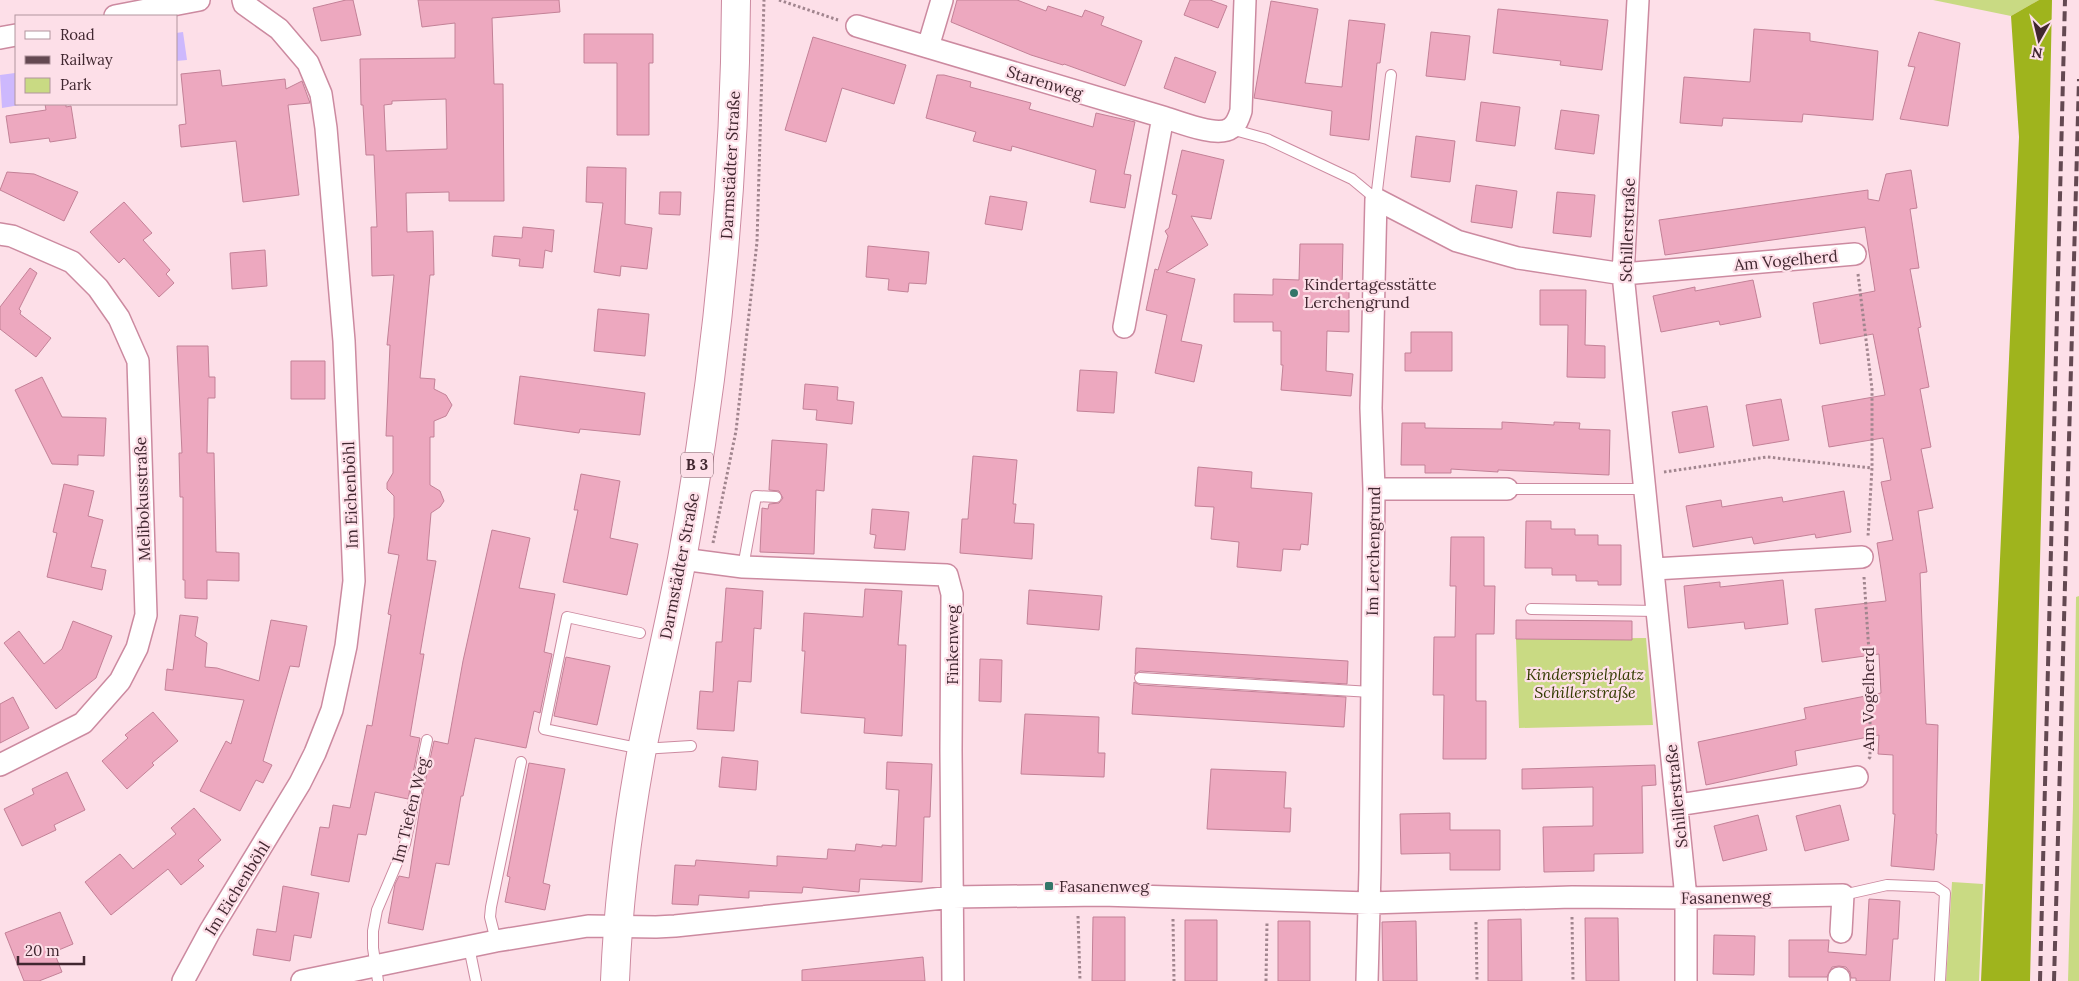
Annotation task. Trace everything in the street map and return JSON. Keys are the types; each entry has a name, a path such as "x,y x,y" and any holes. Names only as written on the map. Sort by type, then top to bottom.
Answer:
{"main road":[{"name":"Darmstädter Straße","path":"615,981 618,926 627,843 642,749 682,559 719,316 730,198 735,92 736,0"}],"street":[{"path":"120,15 199,0"},
{"name":"Im Eichenböhl","path":"183,981 210,931 300,783 315,753 332,710 346,646 354,581 344,341 326,128 321,94 308,63 279,29 244,4 243,0"},
{"path":"928,47 942,0"},
{"path":"1231,129 1237,122 1241,111 1245,0"},
{"name":"Schillerstraße","path":"1638,0 1623,274 1678,805 1686,898 1686,981"},
{"name":"Starenweg","path":"857,26 1212,131 1221,132 1231,129"},
{"path":"0,38 15,35"},
{"path":"1124,327 1163,117"},
{"path":"1376,199 1457,241 1518,258 1623,274"},
{"name":"Im Lerchengrund","path":"1367,981 1374,489 1371,408 1376,199"},
{"name":"Melibokusstraße","path":"0,234 12,236 72,262 98,288 120,318 138,361 146,615 137,648 120,681 83,722 0,765"},
{"name":"Am Vogelherd","path":"1623,274 1855,254"},
{"path":"1374,489 1507,489"},
{"path":"1654,569 1862,557"},
{"name":"Finkenweg","path":"682,559 743,567 947,575 952,594 953,981"},
{"path":"1678,805 1857,777"},
{"path":"1841,932 1843,895"},
{"name":"Fasanenweg","path":"618,926 675,926 953,897 1078,896 1369,903 1572,897 1686,898 1843,895"},
{"path":"302,981 377,973 496,941 588,926 618,926"}],"lane":[{"path":"1376,199 1391,75"},
{"path":"1231,129 1267,139 1352,179 1376,199"},
{"path":"1507,489 1644,482"},
{"path":"743,567 756,496 776,497"},
{"path":"1531,610 1657,611"},
{"path":"640,633 567,617 544,729 642,749 691,746"},
{"path":"1140,678 1371,692"},
{"name":"Im Tiefen Weg","path":"377,973 373,931 377,910 405,844 427,740"},
{"path":"496,941 490,917 491,907 521,762"},
{"path":"1843,895 1887,885 1936,886 1945,893 1940,981"},
{"path":"469,947 476,981"}],"path":[{"path":"709,563 736,431 757,242 764,0"},
{"path":"779,0 857,26"},
{"name":"Am Vogelherd","path":"1855,254 1872,389 1872,468 1868,541 1862,557 1870,667 1870,757 1857,777"},
{"path":"1644,482 1767,457 1872,468"},
{"path":"1078,896 1080,981"},
{"path":"1572,897 1573,981"},
{"path":"1173,898 1174,981"},
{"path":"1266,981 1268,900"},
{"path":"1475,901 1477,981"}],"green space":[{"path":"1933,0 2039,0 2011,16"},
{"path":"2039,0 2052,0 2030,981 1981,981 2019,137 2011,16"},
{"path":"2079,596 2079,981 2068,981 2076,597"},
{"name":"Kinderspielplatz Schillerstraße","path":"1646,638 1653,725 1519,728 1516,639"},
{"path":"1952,882 1983,884 1979,981 1946,981"}],"shaded area":[{"path":"183,32 187,60 178,61 178,33"},
{"path":"15,73 15,105 20,105 2,108 0,75"}],"building":[{"path":"353,0 361,35 321,41 313,8"},
{"path":"418,0 559,0 560,12 492,18 494,84 503,84 504,201 449,201 449,192 406,193 407,232 433,231 434,275 430,275 420,378 435,379 434,389 446,395 452,405 446,416 434,421 434,437 430,437 430,485 440,491 444,501 440,507 431,513 427,560 436,561 420,654 424,654 410,736 420,738 408,799 375,792 366,835 358,834 349,882 311,875 320,827 329,828 333,805 350,808 367,725 372,726 391,615 388,614 399,555 388,553 394,517 394,496 387,489 387,483 393,473 393,436 386,436 390,345 387,345 394,275 372,276 371,227 377,227 374,155 366,155 363,105 361,105 360,59 455,58 455,23 422,27","holes":["446,99 447,149 386,151 384,105 392,104 392,101"]},
{"path":"957,0 1017,0 1046,11 1048,6 1082,17 1085,10 1104,17 1101,25 1142,41 1125,86 1064,64 1031,55 951,22"},
{"path":"1190,0 1210,0 1227,6 1218,28 1184,15"},
{"path":"1271,1 1318,9 1305,83 1342,87 1349,20 1385,24 1380,63 1377,63 1369,140 1330,135 1332,111 1254,98"},
{"path":"1498,9 1608,20 1602,70 1560,65 1561,61 1493,53"},
{"path":"1754,29 1810,33 1810,41 1878,51 1873,120 1803,114 1802,122 1723,118 1722,126 1680,123 1684,77 1750,82"},
{"path":"1431,32 1470,36 1465,80 1426,76"},
{"path":"1919,32 1960,43 1948,126 1900,119 1915,67 1908,66"},
{"path":"584,34 653,34 653,63 649,63 649,135 617,135 617,63 584,63"},
{"path":"813,37 906,65 894,104 842,88 826,142 785,130"},
{"path":"1175,57 1216,72 1205,103 1164,88"},
{"path":"220,70 222,86 285,79 286,89 302,81 310,103 288,105 299,195 243,202 236,141 181,147 179,125 186,124 181,74"},
{"path":"937,75 971,82 970,87 1031,103 1029,109 1093,127 1096,113 1135,122 1124,174 1131,175 1125,208 1090,202 1096,170 1012,146 1011,151 973,141 976,132 926,118"},
{"path":"1481,102 1520,107 1515,146 1476,141"},
{"path":"45,105 71,106 76,138 50,142 49,138 10,143 6,116 46,110"},
{"path":"1561,110 1599,115 1594,154 1555,149"},
{"path":"1416,136 1455,141 1450,182 1411,177"},
{"path":"1182,150 1224,160 1211,219 1191,216 1208,245 1166,272 1195,279 1181,341 1202,345 1194,382 1155,373 1167,315 1146,310 1155,269 1158,270 1168,236 1165,231 1169,228 1177,195 1172,194"},
{"path":"587,167 626,168 625,224 652,228 647,269 621,266 620,276 594,272 603,203 586,202"},
{"path":"1911,170 1917,208 1910,209 1919,268 1910,269 1921,327 1918,328 1929,387 1920,389 1931,447 1921,449 1933,508 1918,511 1927,572 1920,573 1926,724 1938,725 1937,834 1934,870 1891,866 1895,814 1893,814 1893,755 1878,754 1879,735 1795,751 1797,765 1706,785 1698,742 1806,719 1804,708 1881,693 1879,654 1822,662 1815,609 1886,601 1877,543 1893,540 1881,482 1891,480 1883,438 1829,447 1822,406 1885,395 1873,334 1820,344 1813,303 1875,291 1865,227 1665,255 1659,220 1868,190 1868,199 1879,201 1886,174"},
{"path":"7,172 34,174 78,192 64,221 0,190"},
{"path":"1476,185 1517,191 1512,228 1471,222"},
{"path":"660,192 681,192 680,215 659,214"},
{"path":"1557,192 1595,195 1591,237 1553,233"},
{"path":"990,196 1027,202 1022,230 985,224"},
{"path":"124,202 152,233 143,240 170,270 166,274 174,283 159,297 124,258 119,263 90,232"},
{"path":"523,227 554,230 552,252 545,250 543,268 519,266 520,259 492,256 494,236 522,238"},
{"path":"1300,244 1343,244 1342,288 1349,288 1349,332 1327,331 1326,371 1353,374 1351,396 1281,390 1283,365 1281,365 1281,331 1273,331 1273,322 1234,322 1234,294 1273,295 1273,279 1299,280"},
{"path":"868,246 929,252 926,284 909,283 908,292 888,290 889,279 866,277"},
{"path":"265,250 267,286 232,289 230,253"},
{"path":"30,268 37,273 19,309 21,311 20,314 51,338 36,357 0,329 0,307"},
{"path":"1753,280 1761,317 1720,325 1719,321 1661,332 1653,296 1695,287 1695,291"},
{"path":"1540,290 1586,290 1585,345 1605,346 1605,378 1567,377 1568,325 1540,325"},
{"path":"598,309 649,314 645,356 594,351"},
{"path":"1411,332 1452,332 1452,371 1405,371 1405,353 1411,353"},
{"path":"177,346 208,346 209,377 215,377 215,398 208,398 207,453 214,453 216,552 239,553 239,581 207,580 207,599 185,598 185,580 183,580 183,497 180,497 179,453 182,453"},
{"path":"291,361 325,361 325,399 291,399"},
{"path":"1080,370 1117,372 1114,413 1077,411"},
{"path":"520,376 645,393 640,435 580,429 579,433 514,424"},
{"path":"42,377 62,417 106,418 104,456 78,455 78,465 52,464 15,390"},
{"path":"805,384 838,387 837,400 854,402 852,424 816,420 817,410 803,409"},
{"path":"1781,399 1789,440 1753,446 1746,405"},
{"path":"1707,406 1714,447 1679,453 1672,412"},
{"path":"1502,422 1554,425 1554,422 1580,423 1579,429 1610,430 1609,475 1451,469 1451,473 1425,473 1425,465 1401,465 1402,423 1425,423 1425,428 1502,429"},
{"path":"772,440 827,444 824,491 816,490 814,554 760,552 762,508 768,509 769,504 779,503 783,498 779,491 769,490"},
{"path":"973,456 1017,460 1013,504 1016,504 1014,523 1034,524 1032,559 960,553 962,519 968,519"},
{"path":"1198,467 1252,472 1251,488 1312,493 1308,545 1301,544 1300,550 1283,549 1281,571 1237,567 1239,542 1211,539 1214,507 1195,506"},
{"path":"581,474 620,481 610,538 638,544 627,595 563,582 578,510 574,510"},
{"path":"64,484 94,491 88,516 103,520 91,567 106,570 102,590 47,577 57,533 53,532"},
{"path":"1844,491 1851,532 1816,538 1815,534 1754,544 1752,537 1693,547 1686,506 1721,500 1722,507 1782,497 1783,502"},
{"path":"872,509 909,512 905,550 874,548 876,535 870,534"},
{"path":"1526,521 1551,521 1551,529 1575,529 1575,535 1598,535 1598,545 1621,545 1621,585 1598,585 1598,581 1576,581 1576,575 1552,575 1552,568 1525,568"},
{"path":"492,530 530,538 519,588 555,594 544,652 552,654 540,713 534,711 526,748 475,738 463,796 461,796 449,865 436,863 423,930 388,923 395,884 399,876 409,878 421,801 434,741 448,744 463,661"},
{"path":"1451,537 1484,537 1484,586 1495,586 1494,634 1476,634 1476,701 1486,701 1486,759 1443,759 1444,695 1433,695 1434,637 1455,637 1456,586 1450,586"},
{"path":"1783,580 1788,624 1745,629 1744,622 1688,628 1684,586 1720,582 1720,587"},
{"path":"726,588 763,591 761,629 754,628 751,682 738,681 734,731 697,729 700,691 713,692 716,642 722,642"},
{"path":"865,589 902,591 898,645 906,645 902,736 864,733 865,718 801,713 805,651 802,651 804,613 863,617"},
{"path":"1029,590 1102,596 1099,630 1027,624"},
{"path":"180,615 198,617 195,636 207,643 205,667 217,668 259,681 271,620 307,626 299,667 290,666 263,761 272,765 263,783 256,780 240,811 200,791 226,741 231,744 244,700 165,690 167,669 173,670"},
{"path":"1516,620 1632,621 1632,640 1516,639"},
{"path":"73,621 112,636 96,678 56,709 4,643 19,631 44,664 62,649"},
{"path":"1136,648 1348,661 1347,684 1140,671 1135,674"},
{"path":"566,657 610,666 597,725 554,716"},
{"path":"980,659 1002,660 1001,702 979,701"},
{"path":"1134,682 1140,685 1346,697 1344,727 1132,714"},
{"path":"13,697 29,728 0,743 0,704"},
{"path":"153,712 178,741 152,763 154,765 127,789 102,761 128,738 125,735"},
{"path":"1025,714 1099,717 1098,753 1105,753 1104,777 1021,774"},
{"path":"722,757 758,761 756,790 719,787"},
{"path":"887,762 932,764 930,817 924,817 922,882 860,879 859,892 803,887 802,893 749,891 749,898 699,895 698,905 672,904 675,865 695,866 696,860 777,866 777,856 827,859 828,849 855,851 856,844 882,847 882,845 896,846 899,790 886,789"},
{"path":"529,763 565,769 543,883 550,885 545,910 505,902 510,877 507,876"},
{"path":"1655,765 1656,785 1642,786 1643,853 1594,854 1594,871 1544,872 1543,827 1593,826 1593,787 1522,789 1522,769"},
{"path":"1211,769 1286,772 1284,808 1291,808 1290,832 1207,829"},
{"path":"67,772 85,810 54,825 56,830 22,846 4,809 34,794 32,789"},
{"path":"1840,805 1849,840 1805,851 1796,816"},
{"path":"194,808 221,840 198,860 204,866 181,885 168,869 111,915 85,882 120,854 133,869 176,834 171,828"},
{"path":"1450,813 1450,830 1500,830 1500,870 1450,870 1450,853 1401,854 1400,814"},
{"path":"1758,815 1767,850 1723,861 1714,826"},
{"path":"283,886 319,893 311,938 294,935 290,961 253,955 257,929 276,932"},
{"path":"1869,899 1900,901 1898,939 1893,939 1890,981 1856,981 1856,978 1851,978 1850,972 1846,967 1839,966 1832,967 1827,977 1789,977 1789,940 1829,940 1828,952 1866,955"},
{"path":"60,912 73,944 54,952 62,972 39,981 24,981 5,933"},
{"path":"1093,917 1125,917 1125,981 1092,981"},
{"path":"1585,918 1618,918 1619,981 1586,981"},
{"path":"1521,919 1522,981 1488,981 1488,920"},
{"path":"1185,920 1217,920 1217,981 1185,981"},
{"path":"1278,921 1310,921 1310,981 1278,981"},
{"path":"1416,921 1417,981 1383,981 1382,922"},
{"path":"1714,935 1755,936 1754,975 1713,974"},
{"path":"923,957 925,981 802,981 802,970"}],"railway":[{"path":"2040,981 2065,0"},
{"path":"2054,981 2079,79"}],"place":[{"name":"Kindertagesstätte Lerchengrund","path":"1294,293"},
{"name":"Fasanenweg","path":"1049,886"}]}
